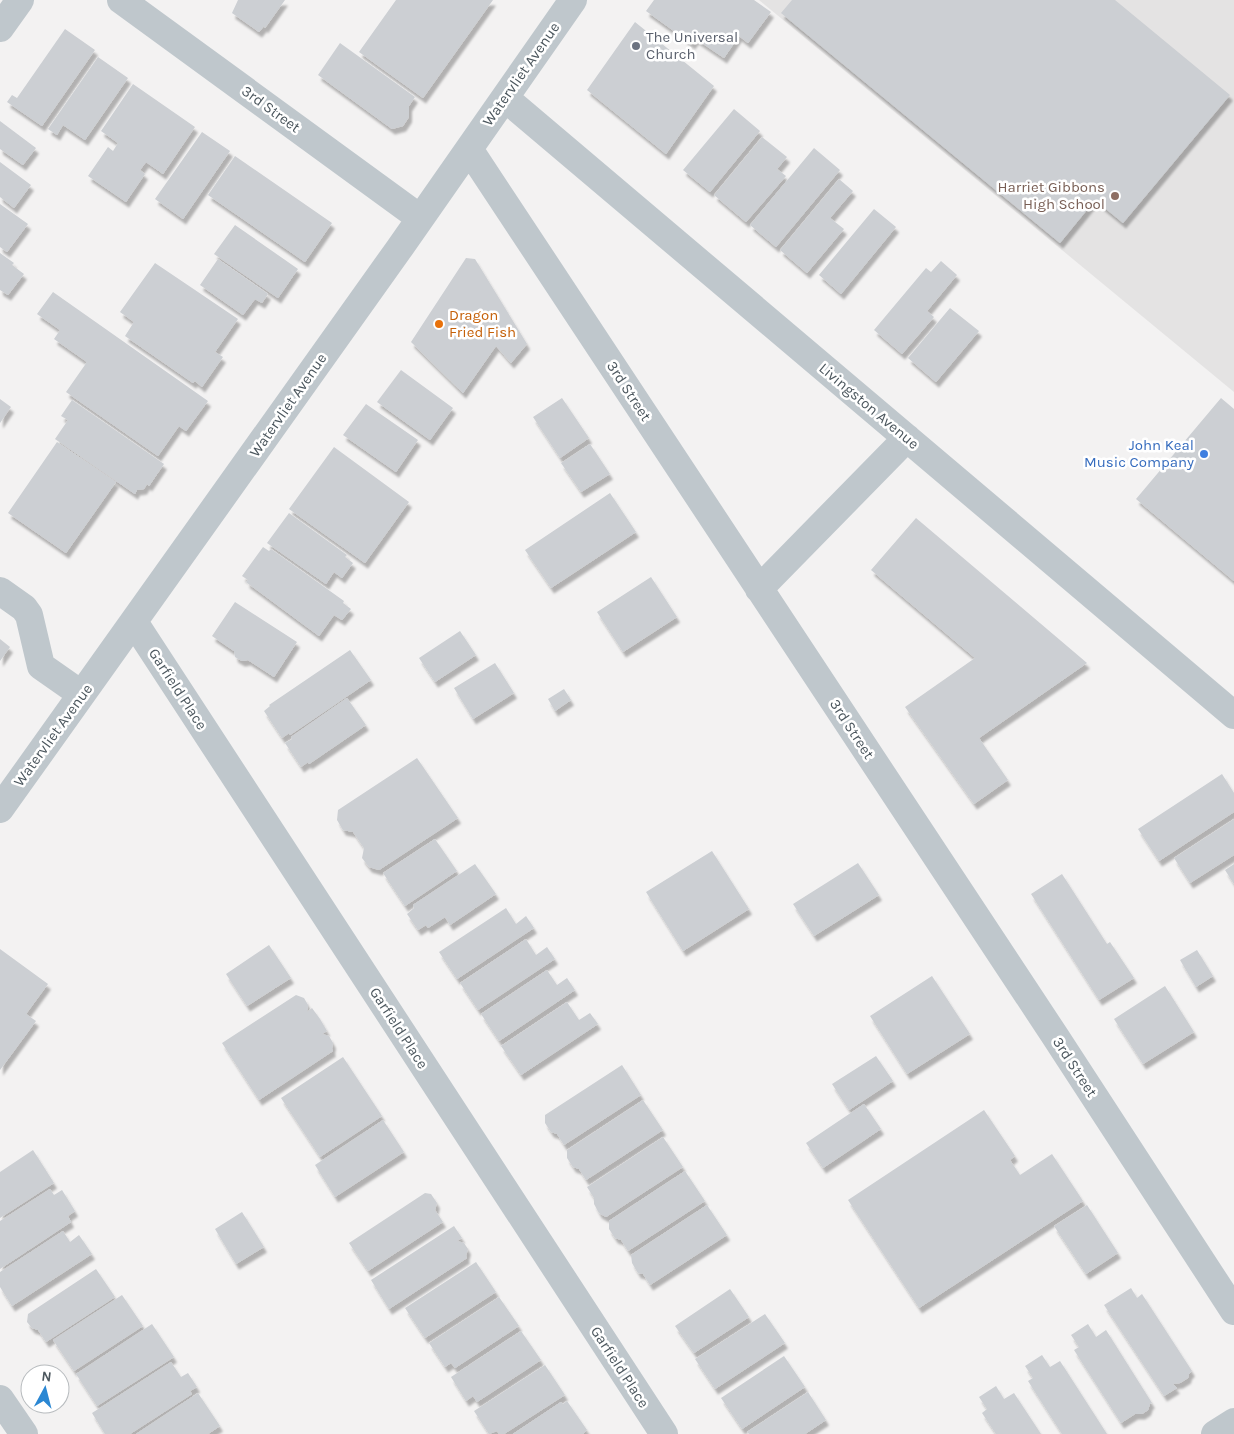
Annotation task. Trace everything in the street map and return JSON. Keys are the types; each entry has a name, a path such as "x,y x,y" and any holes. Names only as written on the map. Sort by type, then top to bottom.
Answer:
{"street":[{"path":"0,28 20,0"},
{"name":"3rd Street","path":"121,0 420,218"},
{"name":"Watervliet Avenue","path":"0,809 573,0"},
{"name":"Livingston Avenue","path":"505,98 1234,715"},
{"name":"3rd Street","path":"469,149 1234,1311"},
{"path":"759,589 907,438"},
{"path":"0,591 24,608 29,614 41,666 81,694"},
{"name":"Garfield Place","path":"134,622 664,1434"},
{"path":"0,1398 24,1434"},
{"path":"1216,1434 1234,1422"}],"shaded area":[{"name":"Harriet Gibbons High School","path":"759,0 1234,0 1234,392"}],"building":[{"path":"238,0 285,0 265,28 264,26 259,32 232,13"},
{"path":"396,0 493,0 423,98 359,52"},
{"path":"654,0 754,0 771,12 748,43 739,36 724,58 696,39 692,44 646,11"},
{"name":"Harriet Gibbons High School","path":"792,0 1115,0 1230,95 1123,223 1095,200 1060,243 781,13"},
{"path":"635,22 714,86 666,154 587,90"},
{"path":"65,29 95,50 42,126 7,102 12,95 17,98"},
{"path":"340,43 415,97 409,106 409,117 403,126 392,129 318,75"},
{"path":"98,57 128,78 85,140 63,125 57,135 48,129"},
{"path":"133,84 195,127 163,174 146,162 140,170 145,174 126,202 88,176 108,147 113,151 118,143 101,131"},
{"path":"734,109 760,131 710,192 683,170"},
{"path":"0,121 36,148 23,165 0,149"},
{"path":"202,132 230,151 183,219 155,199"},
{"path":"762,137 787,157 777,169 786,176 746,222 714,195"},
{"path":"814,148 840,170 776,247 750,225"},
{"path":"235,156 332,223 305,262 208,195"},
{"path":"0,162 31,185 14,208 0,197"},
{"path":"839,179 853,191 830,218 844,229 807,273 780,250"},
{"path":"0,204 28,224 7,252 0,247"},
{"path":"874,209 896,227 841,294 819,275"},
{"path":"235,225 298,269 278,298 214,254"},
{"path":"0,253 14,263 12,265 24,274 8,295 0,290"},
{"path":"466,258 475,259 527,344 511,363 496,346 463,393 411,342"},
{"path":"218,259 268,294 262,303 255,299 243,315 200,285"},
{"path":"941,261 957,275 927,311 934,317 902,354 874,330 926,268 931,272"},
{"path":"155,263 238,319 215,352 223,357 202,387 195,381 193,383 125,336 134,322 120,312"},
{"path":"53,292 208,401 186,431 179,426 158,456 66,392 87,362 54,339 60,330 37,314"},
{"path":"950,308 979,331 936,382 908,358"},
{"path":"401,370 453,408 430,440 377,402"},
{"path":"562,398 589,438 560,458 533,417"},
{"name":"John Keal Music Company","path":"1221,398 1234,409 1234,581 1136,499"},
{"path":"0,399 11,407 0,423"},
{"path":"72,400 164,464 149,486 147,484 144,489 137,490 135,494 55,439 68,420 61,416"},
{"path":"366,404 418,440 396,472 343,435"},
{"path":"57,442 116,482 66,553 8,513"},
{"path":"590,444 610,474 581,492 561,463"},
{"path":"334,447 409,502 365,563 289,509"},
{"path":"610,493 636,532 551,588 525,550"},
{"path":"289,513 347,555 345,557 353,563 342,578 334,572 326,584 267,543"},
{"path":"916,518 1087,663 979,738 1008,780 974,804 905,707 975,658 871,570"},
{"path":"263,547 269,551 271,549 344,601 343,603 351,609 342,620 334,615 319,636 246,582 248,580 242,576"},
{"path":"651,577 677,617 623,652 597,612"},
{"path":"235,602 297,642 274,677 248,660 242,661 235,657 234,651 212,636"},
{"path":"460,631 476,655 435,682 419,658"},
{"path":"0,639 10,647 0,661"},
{"path":"350,650 371,680 290,735 289,733 282,738 264,711 269,705"},
{"path":"495,663 514,693 473,719 454,688"},
{"path":"564,689 571,700 555,711 548,699"},
{"path":"347,698 366,725 309,764 308,762 301,767 285,743"},
{"path":"417,758 458,818 379,870 369,867 362,858 364,848 353,832 343,830 337,820 338,810"},
{"path":"1222,774 1234,793 1234,812 1159,861 1138,829"},
{"path":"1234,819 1234,855 1190,883 1174,858"},
{"path":"435,839 457,871 405,906 383,873"},
{"path":"712,851 749,909 683,951 646,892"},
{"path":"858,863 879,895 814,936 793,904"},
{"path":"475,864 496,894 450,925 445,917 428,928 426,925 418,930 407,914 414,908 413,905"},
{"path":"1234,864 1234,884 1225,870"},
{"path":"1062,874 1107,944 1110,942 1134,978 1099,1000 1031,894"},
{"path":"506,908 516,924 526,916 534,928 457,979 439,952"},
{"path":"526,939 536,955 547,947 555,959 478,1010 460,983"},
{"path":"269,945 291,978 247,1006 226,974"},
{"path":"0,949 48,984 26,1014 36,1021 0,1070"},
{"path":"1197,950 1213,976 1196,987 1180,960"},
{"path":"547,970 557,985 567,978 575,990 499,1041 481,1014"},
{"path":"932,976 970,1034 907,1074 870,1016"},
{"path":"1165,986 1194,1032 1143,1064 1114,1019"},
{"path":"296,995 304,998 308,1005 307,1012 312,1008 320,1019 327,1031 322,1034 329,1036 333,1043 333,1051 259,1100 222,1043"},
{"path":"567,1002 579,1020 590,1013 598,1024 521,1075 501,1046"},
{"path":"876,1056 893,1081 849,1110 832,1084"},
{"path":"343,1057 382,1116 320,1157 281,1098"},
{"path":"622,1065 641,1095 564,1145 557,1134 551,1132 545,1123 545,1115"},
{"path":"643,1100 663,1130 586,1180 579,1169 573,1167 567,1158 567,1150"},
{"path":"864,1104 881,1129 823,1168 806,1143"},
{"path":"984,1110 1015,1156 1010,1160 1020,1175 1052,1154 1083,1201 919,1308 848,1200"},
{"path":"383,1120 404,1152 335,1197 315,1165"},
{"path":"663,1137 683,1167 606,1217 599,1213 594,1204 594,1198 587,1187"},
{"path":"33,1150 54,1183 0,1218 0,1172"},
{"path":"685,1171 705,1201 628,1251 621,1240 615,1238 609,1229 609,1221"},
{"path":"50,1189 54,1195 62,1190 75,1211 68,1216 71,1222 0,1269 0,1221"},
{"path":"425,1193 431,1194 437,1203 435,1210 443,1222 368,1271 349,1243"},
{"path":"707,1205 727,1235 650,1285 643,1274 638,1273 632,1263 631,1255"},
{"path":"1087,1205 1118,1253 1086,1274 1054,1226"},
{"path":"242,1212 264,1247 236,1264 215,1229"},
{"path":"454,1226 462,1238 457,1241 464,1243 468,1249 467,1258 389,1309 371,1280"},
{"path":"63,1231 70,1242 79,1235 92,1254 12,1306 0,1287 0,1272"},
{"path":"476,1262 496,1292 425,1338 405,1308"},
{"path":"96,1269 115,1297 46,1342 38,1330 32,1328 27,1322 28,1314"},
{"path":"1131,1288 1137,1298 1142,1294 1192,1371 1188,1378 1180,1383 1173,1384 1177,1388 1164,1396 1104,1305"},
{"path":"730,1289 749,1317 694,1353 675,1326"},
{"path":"122,1295 143,1326 74,1371 53,1340"},
{"path":"499,1297 519,1326 455,1368 451,1363 445,1367 429,1343"},
{"path":"765,1314 785,1343 715,1389 695,1359"},
{"path":"152,1324 174,1357 97,1406 76,1374"},
{"path":"1088,1324 1096,1337 1106,1330 1152,1403 1148,1410 1142,1414 1135,1414 1121,1423 1074,1350 1079,1347 1071,1335"},
{"path":"521,1331 541,1360 477,1402 473,1396 466,1401 451,1377"},
{"path":"1042,1355 1050,1367 1060,1361 1107,1434 1062,1434 1028,1381 1033,1378 1025,1366"},
{"path":"784,1356 805,1387 742,1429 721,1398"},
{"path":"171,1362 181,1377 188,1373 197,1387 190,1391 192,1394 130,1434 105,1434 92,1413"},
{"path":"545,1365 565,1395 504,1434 499,1434 497,1431 489,1434 474,1411"},
{"path":"996,1386 1004,1399 1014,1393 1041,1434 996,1434 982,1413 987,1409 979,1397"},
{"path":"808,1392 826,1420 805,1434 749,1434 747,1432"},
{"path":"198,1393 220,1426 208,1434 136,1434"},
{"path":"567,1401 587,1430 583,1434 513,1434 561,1402 563,1404"}],"place":[{"name":"The Universal Church","path":"636,46"},
{"name":"Harriet Gibbons High School","path":"1115,196"},
{"name":"Dragon Fried Fish","path":"439,324"},
{"name":"John Keal Music Company","path":"1204,454"}]}
